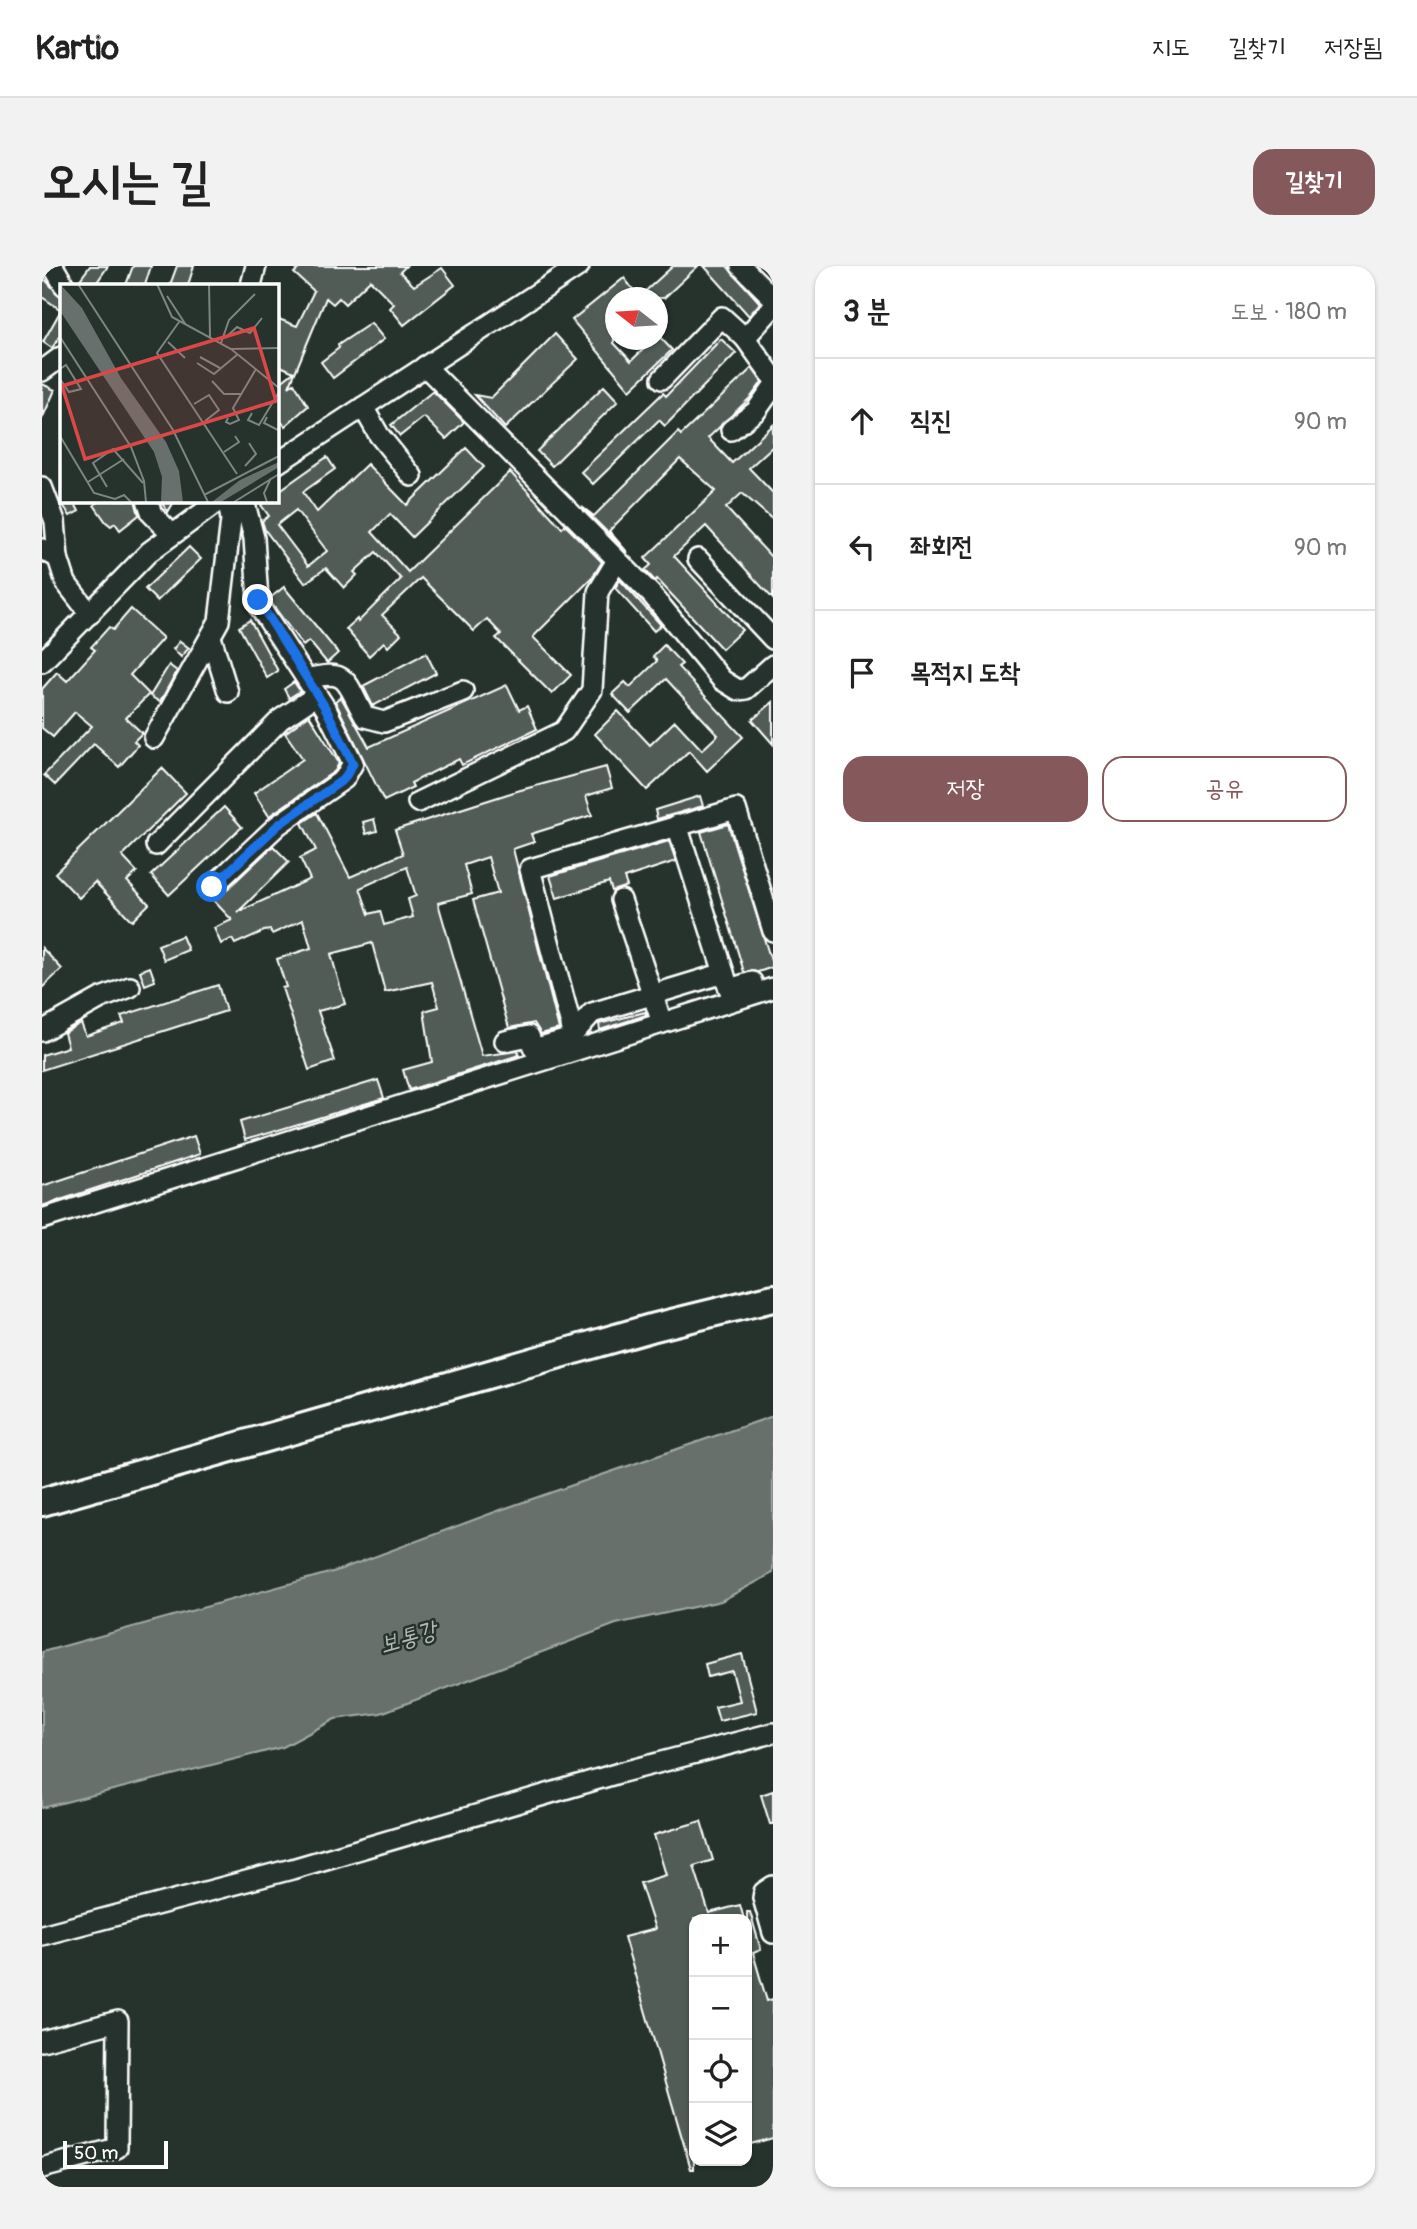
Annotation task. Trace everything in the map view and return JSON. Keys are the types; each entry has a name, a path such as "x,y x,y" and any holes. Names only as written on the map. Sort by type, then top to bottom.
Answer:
{"main road":[{"path":"42,1502 651,1328 773,1298"}],"street":[{"path":"53,266 63,284"},
{"path":"251,284 256,266"},
{"path":"278,463 579,266"},
{"path":"741,266 769,287"},
{"path":"745,338 773,307"},
{"path":"662,379 722,317 745,338 773,377"},
{"path":"42,371 60,358"},
{"path":"425,366 615,562 652,595 722,680 738,690 746,689 773,666"},
{"path":"731,430 757,411 773,387"},
{"path":"363,407 379,435 412,476"},
{"path":"42,487 55,521 50,553 66,583 90,614"},
{"path":"148,502 152,514 171,533"},
{"path":"42,662 149,552 171,533 217,502"},
{"path":"154,738 219,621 231,520 228,502"},
{"path":"212,887 278,825 344,779 353,764 312,687 258,600 254,538 245,502"},
{"path":"698,559 773,639"},
{"path":"418,802 564,731 592,690 598,592 615,562"},
{"path":"211,637 228,692"},
{"path":"156,845 312,687 331,673 340,676 365,717 384,722 463,691"},
{"path":"573,1033 530,869 736,809 773,931"},
{"path":"677,825 729,989 773,975"},
{"path":"621,900 662,1023"},
{"path":"505,1041 529,1036 534,1049 569,1039 592,1013 724,973"},
{"path":"42,1031 101,998 130,987"},
{"path":"42,1219 773,988"},
{"path":"42,1935 292,1869 618,1773 773,1732"},
{"path":"773,1885 764,1892 763,1898 773,1933"},
{"path":"42,2041 118,2021 117,2148 42,2168"}],"water":[{"name":"보통강","path":"773,1416 773,1573 721,1601 616,1624 381,1713 335,1719 283,1747 42,1808 42,1652 336,1571 503,1509"}],"building":[{"path":"90,266 108,266 96,284 79,281"},
{"path":"133,266 151,266 145,284 126,284"},
{"path":"177,266 194,266 188,284 170,284"},
{"path":"302,266 406,266 400,272 414,286 442,268 455,285 404,325 390,308 394,304 370,280 345,304 339,298 333,304 326,298 289,387 294,383 308,406 285,426 278,418 278,384 294,372 278,365 278,319 297,326 314,291 294,273"},
{"path":"673,266 698,266 668,294 668,287 650,287"},
{"path":"704,266 727,266 760,303 749,316"},
{"path":"42,276 60,296 60,309 42,297"},
{"path":"624,278 631,287 613,287"},
{"path":"605,293 605,350 621,350 631,361 643,350 668,350 668,346 672,350 630,390 572,320"},
{"path":"60,312 60,336 52,348 43,342"},
{"path":"371,323 384,339 333,378 321,362 339,348 338,345"},
{"path":"555,334 578,359 505,428 475,395 491,398"},
{"path":"721,339 736,353 665,426 659,420 593,484 581,472 663,393 666,396"},
{"path":"752,368 762,382 751,397 708,438 732,463 773,425 773,446 749,468 773,493 773,520 742,493 726,508 773,559 773,599 706,526 674,556 742,630 722,649 657,579 655,581 645,570 651,565 645,558 716,491 680,459 609,531 628,553 582,507 594,516 678,432 681,435"},
{"path":"42,384 55,390 42,419"},
{"path":"604,386 618,401 552,466 537,451"},
{"path":"433,391 464,422 446,439 424,417 400,436 391,425"},
{"path":"466,448 484,467 412,537 390,514 372,532 408,572 510,472 562,528 565,525 602,562 592,578 533,637 571,675 552,694 496,638 501,634 487,619 474,631 421,578 382,615 401,634 388,647 384,642 369,656 346,629 357,619 358,622 401,579 376,552 354,572 357,575 344,588 326,568 305,583 265,530 262,521 269,516 261,505 265,502 278,502 278,492 327,457 335,469 303,492 317,512 367,464 407,505","holes":["296,510 327,551 308,566 277,525"]},
{"path":"61,502 74,502 79,511 70,516"},
{"path":"98,502 136,502 139,515 120,530 115,523 111,526 106,522 94,505"},
{"path":"161,502 174,502 168,512"},
{"path":"189,547 201,559 157,601 145,589"},
{"path":"620,580 661,625 654,631 615,588"},
{"path":"284,587 338,653 327,663 309,641 303,646 272,604 270,598"},
{"path":"131,609 163,638 130,675 149,694 126,718 142,733 134,741 138,745 119,767 94,744 55,785 44,775 92,726 75,712 53,737 42,728 42,689 57,672 67,681 95,650 91,647 109,627 113,630"},
{"path":"250,620 278,671 267,678 239,627"},
{"path":"180,641 189,648 181,657 173,649"},
{"path":"664,645 682,664 678,667 743,737 707,771 689,751 647,790 595,734 618,711 650,745 675,721 702,750 718,735 666,679 630,713 612,694 625,682 630,687 657,661 653,656"},
{"path":"426,653 436,673 373,706 363,686"},
{"path":"169,665 177,671 160,702 150,696"},
{"path":"294,682 300,691 289,698 284,689"},
{"path":"507,685 519,710 527,706 537,729 462,765 459,759 411,783 413,787 384,801 335,701 341,697 369,747"},
{"path":"773,702 773,744 752,720"},
{"path":"309,715 339,763 335,771 269,816 254,793 303,759 285,733"},
{"path":"606,767 612,788 586,796 592,815 531,834 534,842 513,849 559,1029 541,1034 534,1023 509,1028 473,900 498,893 488,857 464,865 472,894 438,903 482,1056 518,1051 519,1055 409,1090 403,1070 432,1062 424,1011 439,1007 432,982 385,992 372,943 331,954 345,1004 318,1011 335,1061 309,1070 282,988 286,987 277,959 311,948 303,920 272,934 270,930 264,931 235,944 232,939 221,944 214,928 232,920 212,899 220,896 273,846 289,862 238,912 310,879 300,858 316,850 302,823 317,813 350,877 403,854 395,830 517,791","holes":["407,867 416,896 408,899 413,917 384,925 380,911 369,914 360,888"]},
{"path":"162,768 186,793 122,856 137,872 127,881 149,904 132,921 95,882 79,898 55,873"},
{"path":"700,796 703,806 657,819 655,810"},
{"path":"224,807 242,827 169,895 151,875"},
{"path":"374,819 377,831 366,834 363,822"},
{"path":"728,824 773,967 758,972 744,972 701,832"},
{"path":"669,841 676,861 624,878 627,886 612,891 609,882 557,898 550,876"},
{"path":"182,936 188,950 164,960 158,945"},
{"path":"42,948 62,969 42,988"},
{"path":"150,967 155,981 145,985 140,971"},
{"path":"218,985 226,1011 42,1070 42,1055 68,1047 64,1033 81,1023 86,1036 124,1023 121,1016"},
{"path":"645,1012 646,1015 600,1030 599,1024"},
{"path":"378,1080 384,1098 245,1140 240,1122"},
{"path":"194,1136 200,1154 42,1206 42,1186"},
{"path":"742,1654 757,1712 719,1721 715,1707 740,1701 732,1671 708,1677 705,1664"},
{"path":"773,1791 773,1824 770,1824 761,1795"},
{"path":"701,1821 713,1860 694,1866 709,1913 740,1905 743,1914 689,1914 689,2162 624,1937 655,1929 640,1883 666,1875 654,1835"},
{"path":"752,1919 761,1950 753,1953 767,2001 773,1999 773,2138 752,2144"}],"route":[{"path":"212,887 278,825 344,779 353,764 326,709 261,609 258,600"}]}
